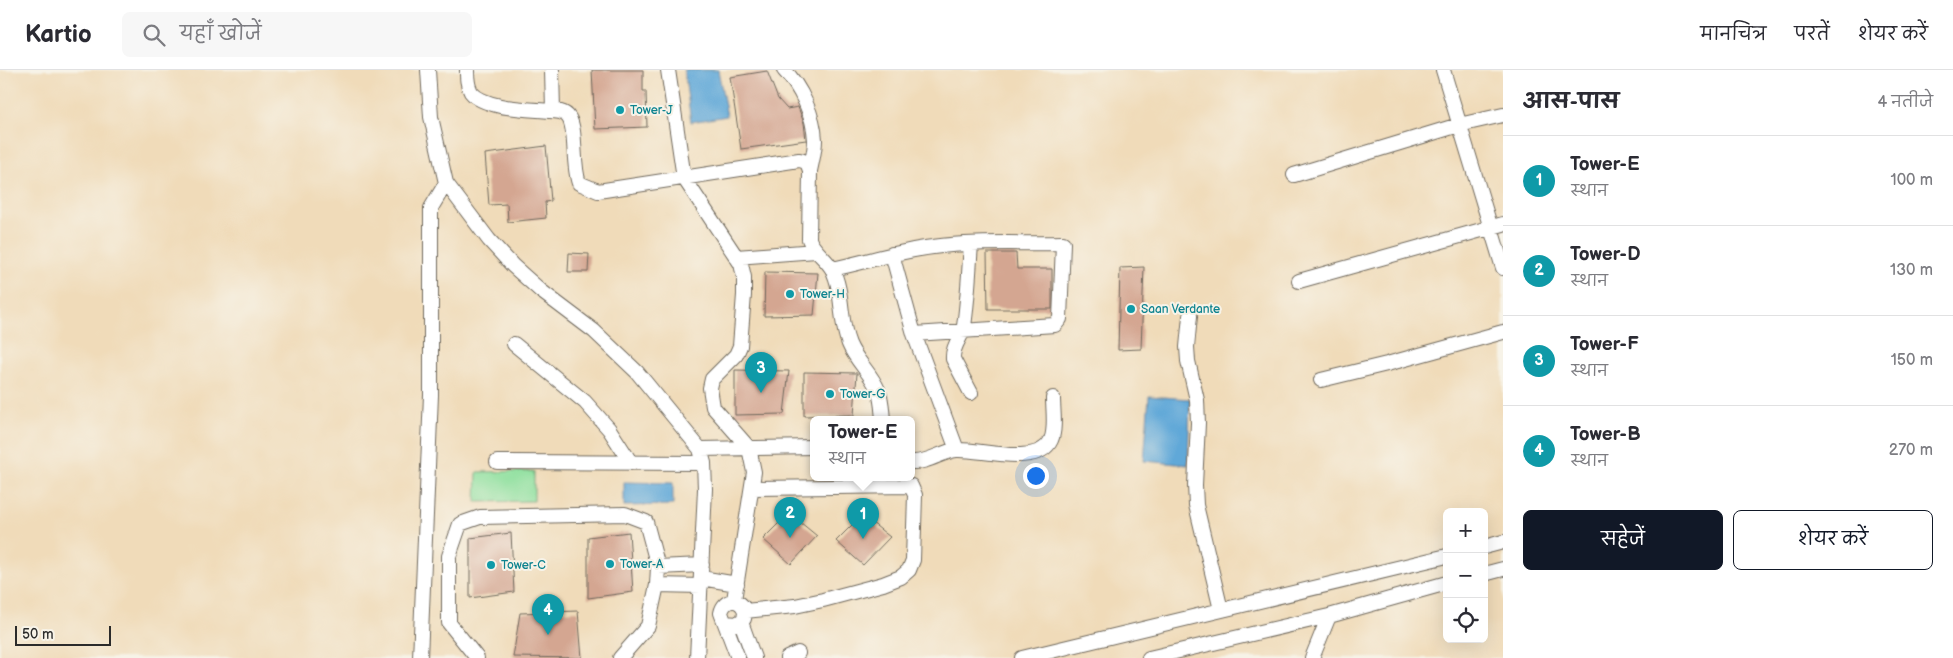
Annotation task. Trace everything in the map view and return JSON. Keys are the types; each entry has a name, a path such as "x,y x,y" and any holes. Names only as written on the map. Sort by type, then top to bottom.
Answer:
{"street":[{"path":"428,70 431,117 446,183 490,240 513,266 540,291 594,331 637,372 700,449 704,463 705,489 697,658"},
{"path":"467,70 467,81 471,92 478,99 514,108 563,112 569,117 572,128 574,171 579,183 598,191 799,160 808,164 810,171"},
{"path":"552,70 553,111"},
{"path":"668,70 684,178 741,264 744,277 740,346 736,355 712,379 710,388 713,406 749,448 754,472 734,600"},
{"path":"784,70 803,98 812,122 815,142 810,171 808,232 811,244 832,269 849,344 861,366 879,391 882,416"},
{"path":"1443,70 1460,125 1497,226 1503,268"},
{"path":"1294,175 1460,125 1503,115"},
{"path":"420,658 431,395 431,208 446,183"},
{"path":"1299,281 1497,226"},
{"path":"832,269 892,254 935,246 1063,243 1060,319 1055,325 914,334"},
{"path":"971,244 962,331 954,347 953,359 971,393"},
{"path":"736,257 816,251"},
{"path":"892,254 914,334 956,450"},
{"path":"1190,316 1187,347 1188,361 1197,400 1198,423 1196,505 1221,610"},
{"path":"1321,380 1503,332"},
{"path":"514,344 585,402 609,430 632,463"},
{"path":"915,462 931,459 956,450 1019,456 1039,451 1046,447 1053,434 1053,398"},
{"path":"700,449 810,447"},
{"path":"497,462 704,463"},
{"path":"725,623 734,625 743,617 822,600 883,584 901,577 909,570 913,560 915,495 910,482 752,488"},
{"path":"477,658 449,623 449,556 460,524 480,517 625,514 646,522 658,567 648,626 620,658"},
{"path":"1488,546 1503,542"},
{"path":"1022,658 1443,557"},
{"path":"658,567 737,584"},
{"path":"1488,573 1503,569"},
{"path":"656,586 701,576"},
{"path":"1149,658 1329,616 1443,584"},
{"path":"738,658 721,616 721,609 726,602 734,600 742,604 743,617 754,658"},
{"path":"1312,658 1329,616"}],"green space":[{"path":"534,471 534,501 476,502 477,472"}],"water":[{"path":"684,70 718,70 727,116 691,122"},
{"path":"1149,396 1190,399 1188,465 1144,461"},
{"path":"624,482 673,483 673,505 624,506"}],"building":[{"name":"Tower-J","path":"592,70 643,70 643,91 646,91 647,127 595,129"},
{"path":"767,71 778,99 787,109 798,107 804,123 806,140 741,149 730,77"},
{"path":"546,146 551,201 545,202 546,218 508,222 507,204 489,205 485,154"},
{"path":"569,253 589,254 588,272 568,272"},
{"path":"987,253 1016,253 1017,269 1052,269 1052,309 988,309"},
{"name":"Saan Verdante","path":"1144,267 1141,349 1118,350 1120,268"},
{"name":"Tower-H","path":"765,272 818,273 814,315 764,316"},
{"path":"735,370 789,371 784,414 735,415"},
{"name":"Tower-G","path":"804,372 857,373 854,415 804,416"},
{"path":"789,513 817,536 791,564 763,539"},
{"path":"862,515 890,537 863,565 836,541"},
{"name":"Tower-A","path":"629,532 633,592 588,598 588,537"},
{"name":"Tower-C","path":"511,533 514,592 470,598 470,538"},
{"path":"578,611 582,658 513,657 520,613"}],"place":[{"name":"Tower-J","path":"620,110"},
{"name":"Tower-H","path":"790,294"},
{"name":"Saan Verdante","path":"1131,309"},
{"name":"Tower-F","path":"761,393"},
{"name":"Tower-G","path":"830,394"},
{"name":"Tower-D","path":"790,538"},
{"name":"Tower-E","path":"863,539"},
{"name":"Tower-A","path":"610,564"},
{"name":"Tower-C","path":"491,565"},
{"name":"Tower-B","path":"548,635"}]}
